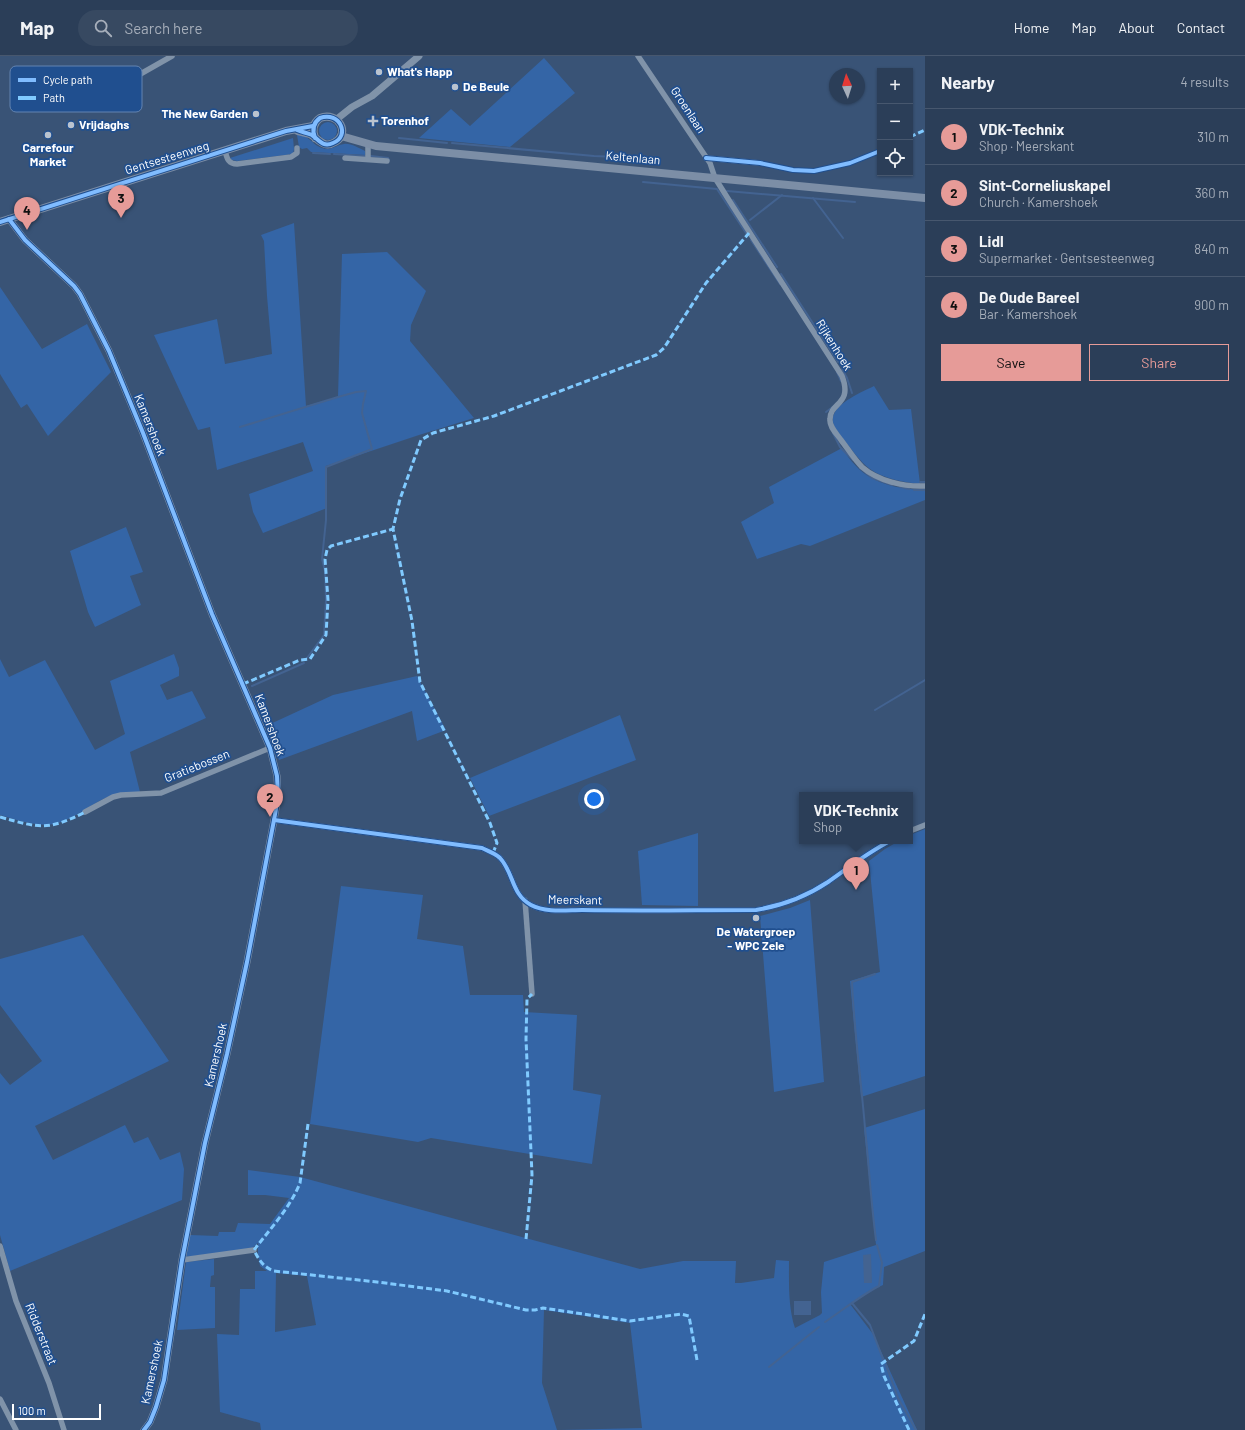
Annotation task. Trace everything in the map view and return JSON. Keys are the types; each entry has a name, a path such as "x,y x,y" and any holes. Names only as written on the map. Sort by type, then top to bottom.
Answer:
{"main road":[{"name":"Gentsesteenweg","path":"0,222 286,131 314,126 317,120 325,116 330,116 337,119"},
{"path":"295,130 308,134 322,144 329,144 336,142 341,136 342,128 337,119"},
{"path":"314,126 313,133 315,138"},
{"name":"Keltenlaan","path":"341,136 368,145 925,198"}],"street":[{"path":"142,73 172,56"},
{"path":"337,119 352,107 372,96 419,56"},
{"name":"Groenlaan","path":"638,56 710,163 715,178"},
{"path":"368,145 368,159"},
{"path":"225,151 228,160 233,164 237,164 291,157 297,153 297,148"},
{"path":"345,158 387,161"},
{"path":"706,158 760,163"},
{"name":"Rijkenhoek","path":"715,178 842,376 845,383 844,398 829,418 831,426 862,467 875,476 901,484 925,486"},
{"name":"Kamershoek","path":"9,219 25,240 74,286 80,294 109,350 144,433 212,614 270,748 277,776 278,797 274,820 247,962 204,1150 182,1260 164,1380 156,1407 150,1422 144,1430"},
{"name":"Gratiebossen","path":"85,812 113,797 121,795 161,793 270,748"},
{"path":"274,820 482,848 493,853 500,858 507,867 517,892 524,900 532,994"},
{"path":"913,830 925,825"},
{"name":"Meerskant","path":"524,900 532,906 542,909 600,911 756,910 804,896 884,844"},
{"name":"Ridderstraat","path":"0,1246 16,1301 49,1383 64,1430"},
{"path":"182,1260 254,1250"},
{"path":"0,1399 16,1430"}],"shaded area":[{"path":"544,58 575,93 510,147 419,138 451,109 470,126"},
{"path":"324,122 332,122 337,127 335,138 332,140 324,140 319,135 319,127"},
{"path":"297,135 308,138 319,147 325,149 344,144 352,145 365,151 365,155 311,152 307,148 302,149 299,147"},
{"path":"293,138 293,154 237,161 230,158"},
{"path":"294,223 306,406 338,397 342,254 387,252 426,291 411,325 410,341 474,418 326,466 327,508 263,533 253,512 249,494 313,471 303,442 217,470 210,427 198,430 154,335 217,319 225,364 272,354 264,241 261,235"},
{"path":"0,287 42,349 87,324 111,372 48,436 27,404 21,408 0,374"},
{"path":"874,386 889,410 911,409 920,484 887,478 870,469 855,454 834,426 833,417 839,407 850,398"},
{"path":"842,448 856,466 871,478 897,487 925,490 925,500 810,546 801,544 757,559 741,522 774,503 769,487"},
{"path":"126,527 143,572 130,576 141,605 95,627 88,612 70,551"},
{"path":"174,654 179,668 179,676 160,685 167,700 192,691 206,718 130,752 140,792 116,794 105,798 63,822 55,824 34,824 0,815 0,659 9,677 45,660 95,750 125,734 110,681"},
{"path":"417,676 446,730 417,741 412,711 279,760 266,726 333,695"},
{"path":"620,715 636,760 489,816 470,778"},
{"path":"925,829 925,1076 861,1097 850,981 880,972 869,861 894,844 913,844 913,834"},
{"path":"698,833 698,906 642,905 638,851"},
{"path":"341,886 423,895 417,939 463,946 470,995 523,995 524,1012 577,1015 573,1090 601,1095 592,1164 431,1138 418,1142 310,1124"},
{"path":"810,900 824,1082 774,1092 760,916 790,908"},
{"path":"83,935 169,1061 35,1126 53,1160 125,1125 134,1143 148,1137 160,1160 180,1152 184,1169 182,1200 10,1271 0,1235 0,1073 10,1085 42,1061 0,1005 0,959"},
{"path":"925,1109 925,1251 884,1267 883,1285 868,1292 850,1304 873,1334 917,1430 560,1430 642,1428 630,1323 544,1310 542,1383 557,1430 261,1430 260,1423 220,1412 217,1334 239,1335 240,1289 255,1289 255,1271 267,1271 260,1266 258,1243 251,1249 186,1257 190,1235 218,1236 219,1232 235,1232 238,1223 270,1224 289,1198 265,1195 248,1195 248,1170 300,1177 640,1269 683,1261 736,1261 735,1283 741,1283 774,1278 776,1260 789,1261 790,1304 795,1328 822,1313 821,1292 824,1262 876,1245 864,1128","holes":["276,1273 307,1276 316,1325 275,1332"]},
{"path":"871,1254 872,1283 864,1283 863,1255"},
{"path":"214,1259 214,1275 211,1276 210,1287 215,1287 215,1328 177,1330 186,1262"},
{"path":"794,1301 811,1301 811,1315 794,1315"}],"waterway":[{"path":"399,138 447,143"},
{"path":"452,143 617,157"},
{"path":"313,153 330,154"},
{"path":"334,154 365,156"},
{"path":"371,156 388,158 389,160"},
{"path":"643,182 717,189 746,233"},
{"path":"727,191 855,202"},
{"path":"750,220 782,195"},
{"path":"813,198 843,238"},
{"path":"733,200 777,267"},
{"path":"751,240 780,284"},
{"path":"781,274 838,362"},
{"path":"842,369 852,393"},
{"path":"837,372 841,381"},
{"path":"240,427 338,397 366,391 362,413 372,449 326,467 326,520 322,559 325,571 326,600 324,635 307,658"},
{"path":"826,412 834,406"},
{"path":"833,433 840,447 853,460"},
{"path":"860,468 872,478 892,485"},
{"path":"920,482 925,482"},
{"path":"900,487 909,489"},
{"path":"914,490 925,490"},
{"path":"252,686 304,663"},
{"path":"875,710 925,680"},
{"path":"875,974 852,982 876,1240"},
{"path":"825,1322 879,1286 882,1263 877,1245"},
{"path":"852,1303 870,1325 883,1359"},
{"path":"769,1367 819,1327"},
{"path":"886,1365 898,1398 916,1430"}],"marked path":[{"path":"913,136 925,130"},
{"path":"493,853 497,843 490,823 420,682 412,621 393,529 400,499 421,440 433,433 494,416 656,355 664,348 706,283 749,233"},
{"path":"243,684 300,660 310,659 326,635 328,600 325,559 327,550 331,546 393,529"},
{"path":"0,817 25,824 43,826 62,822 85,812"},
{"path":"526,1239 532,1175 526,1039 527,999 532,994"},
{"path":"308,1124 300,1183 285,1210 254,1250 260,1260 267,1267 274,1271 447,1291 526,1310 543,1308 630,1321 681,1314 689,1316 697,1360"},
{"path":"909,1430 884,1376 881,1364 914,1341 925,1314"}],"cycle path":[{"path":"297,130 312,135 315,137 319,141 326,145 338,140 341,135 341,125 333,118 320,118 314,127 314,135 315,138"},
{"path":"0,222 286,131 313,126"},
{"path":"706,158 760,163 793,170 814,171 850,163 877,152"},
{"path":"9,219 25,240 74,286 80,294 109,351 143,433 212,614 270,748 277,776 278,797 274,820 247,962 227,1054 205,1143 182,1260 164,1380 156,1407 150,1422 144,1430"},
{"path":"274,820 482,848 494,853 505,864 516,889 524,900 537,908 556,910 756,910 784,903 811,892 885,844"}],"place":[{"name":"What's Happ","path":"379,72"},
{"name":"De Beule","path":"455,87"},
{"name":"The New Garden","path":"256,114"},
{"name":"Torenhof","path":"373,121"},
{"name":"Vrijdaghs","path":"71,125"},
{"name":"Carrefour Market","path":"48,135"},
{"name":"Lidl","path":"121,218"},
{"name":"De Oude Bareel","path":"27,230"},
{"name":"Sint-Corneliuskapel","path":"270,817"},
{"name":"VDK-Technix","path":"856,890"},
{"name":"De Watergroep - WPC Zele","path":"756,918"}]}
